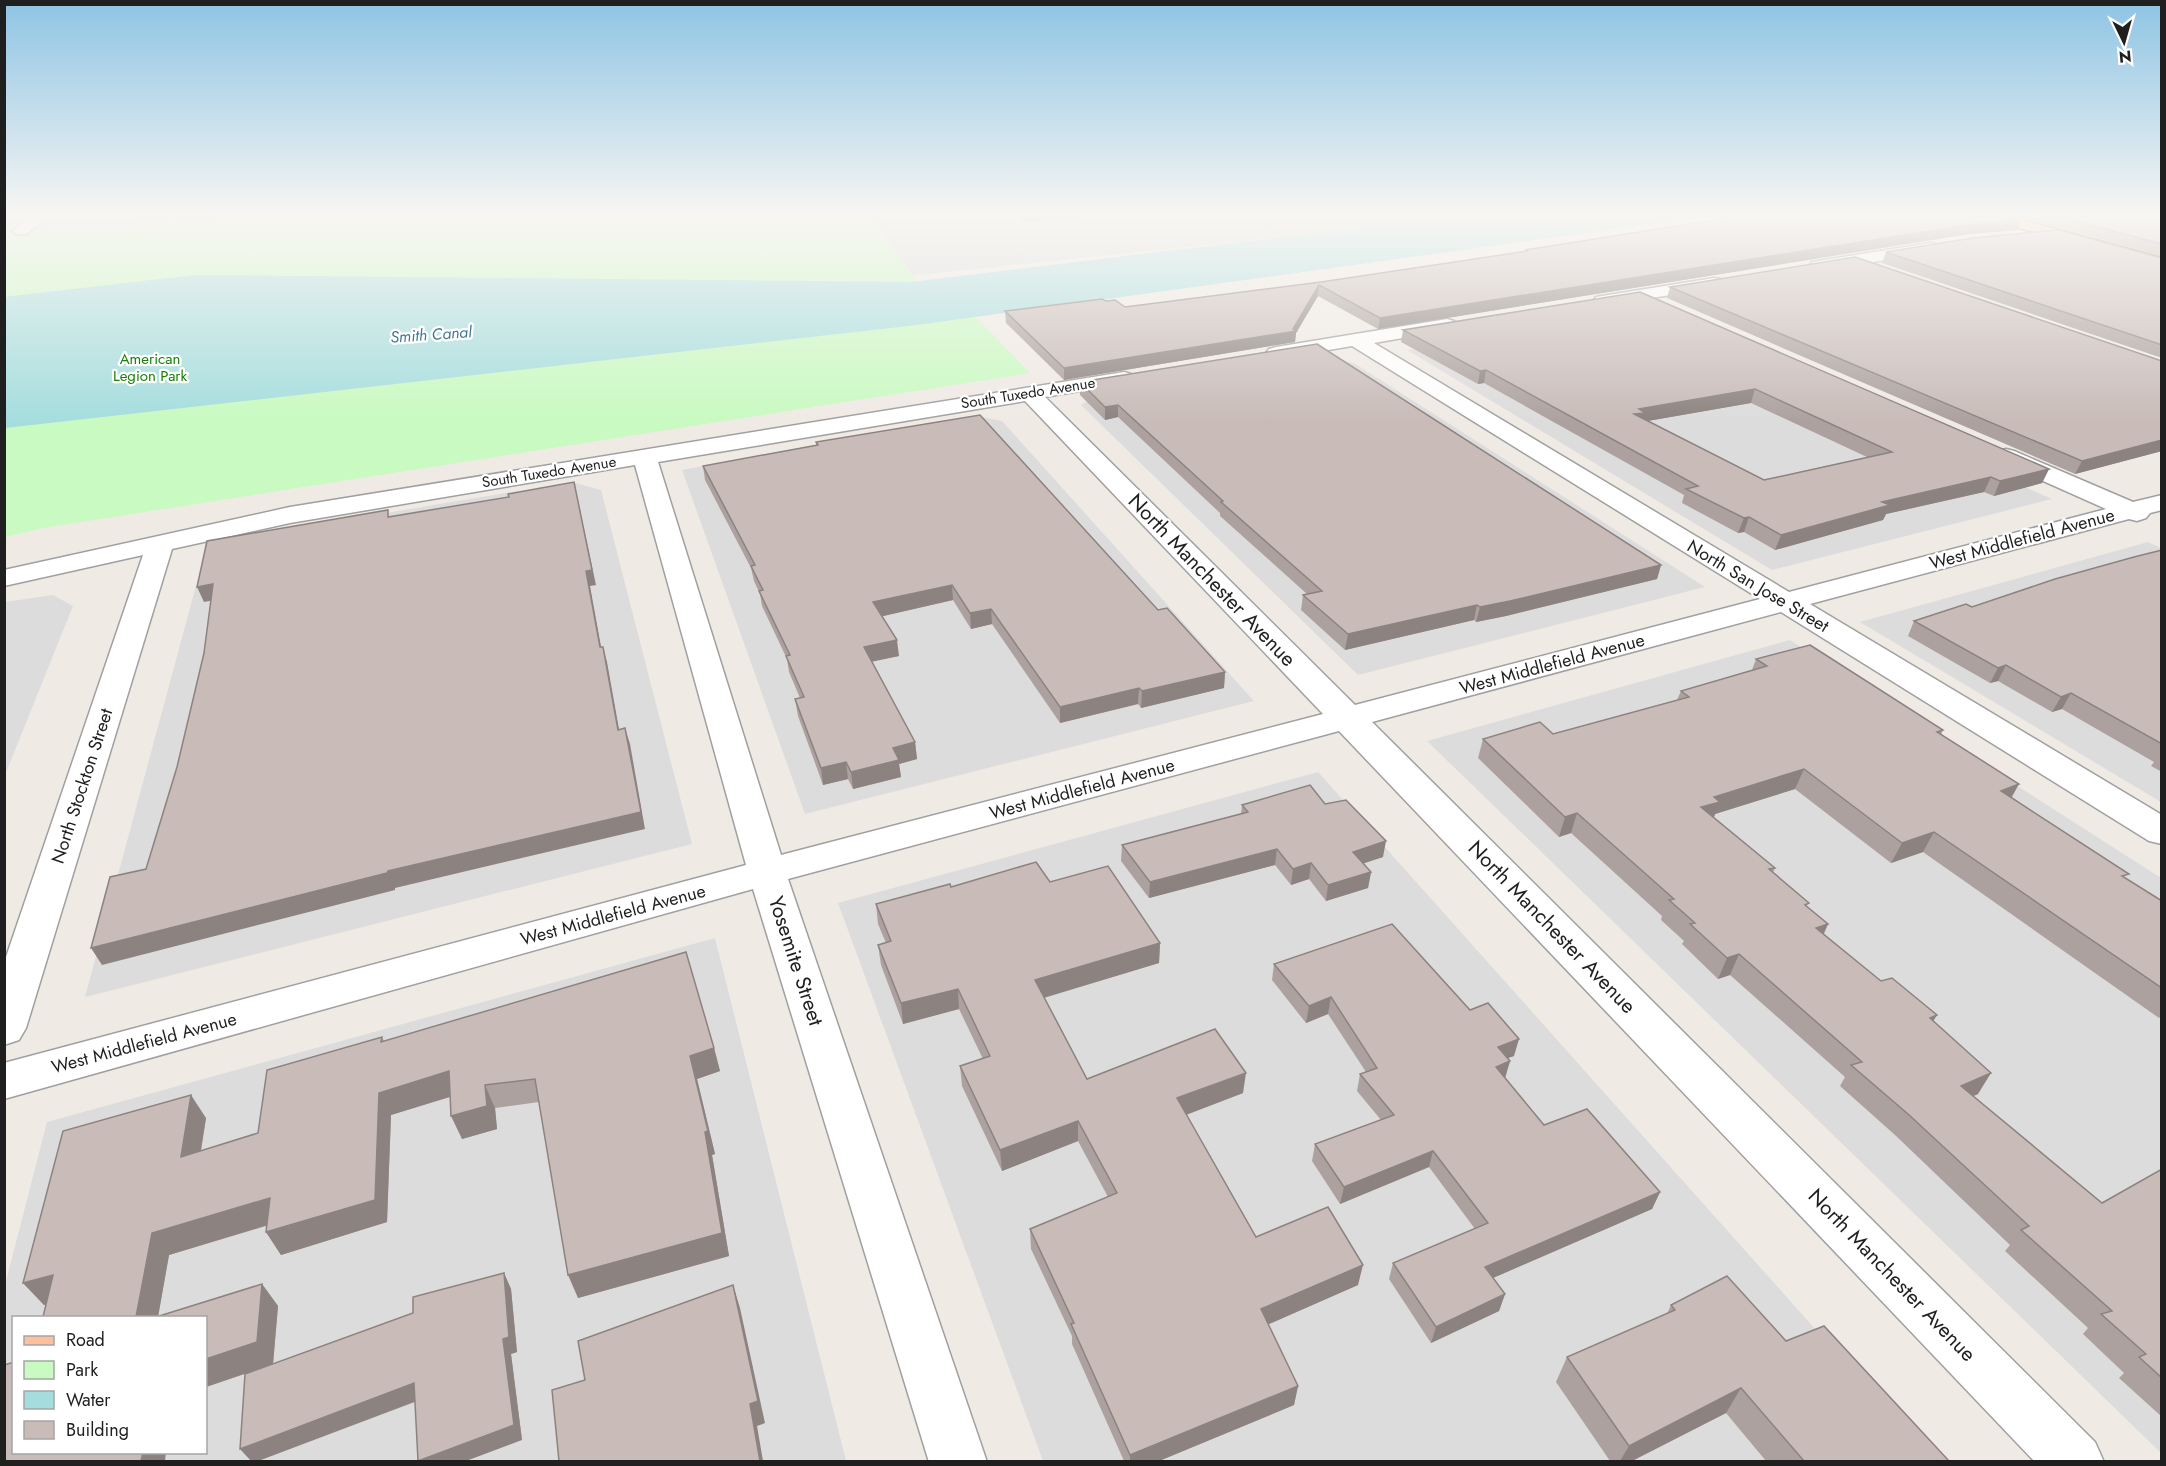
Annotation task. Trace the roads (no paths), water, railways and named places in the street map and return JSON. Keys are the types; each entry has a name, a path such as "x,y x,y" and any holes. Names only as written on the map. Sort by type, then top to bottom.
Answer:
{"street":[{"path":"1580,304 1701,285"},
{"path":"1639,295 1672,309"},
{"path":"1250,357 1462,323"},
{"name":"North San Jose Street","path":"1355,340 2162,832"},
{"name":"South Tuxedo Avenue","path":"4,578 290,515 1145,374"},
{"name":"North Manchester Avenue","path":"1029,393 2075,1461"},
{"path":"1988,448 2145,506 2162,524"},
{"name":"Yosemite Street","path":"644,456 767,872 958,1461"},
{"name":"West Middlefield Avenue","path":"4,1082 767,872 2145,506"},
{"name":"North Stockton Street","path":"4,1028 160,545"}],"water":[{"name":"Smith Canal","path":"104,285 1205,285 917,325 5,428 4,297"}],"park label":[{"name":"American Legion Park","path":"150,368"}]}
